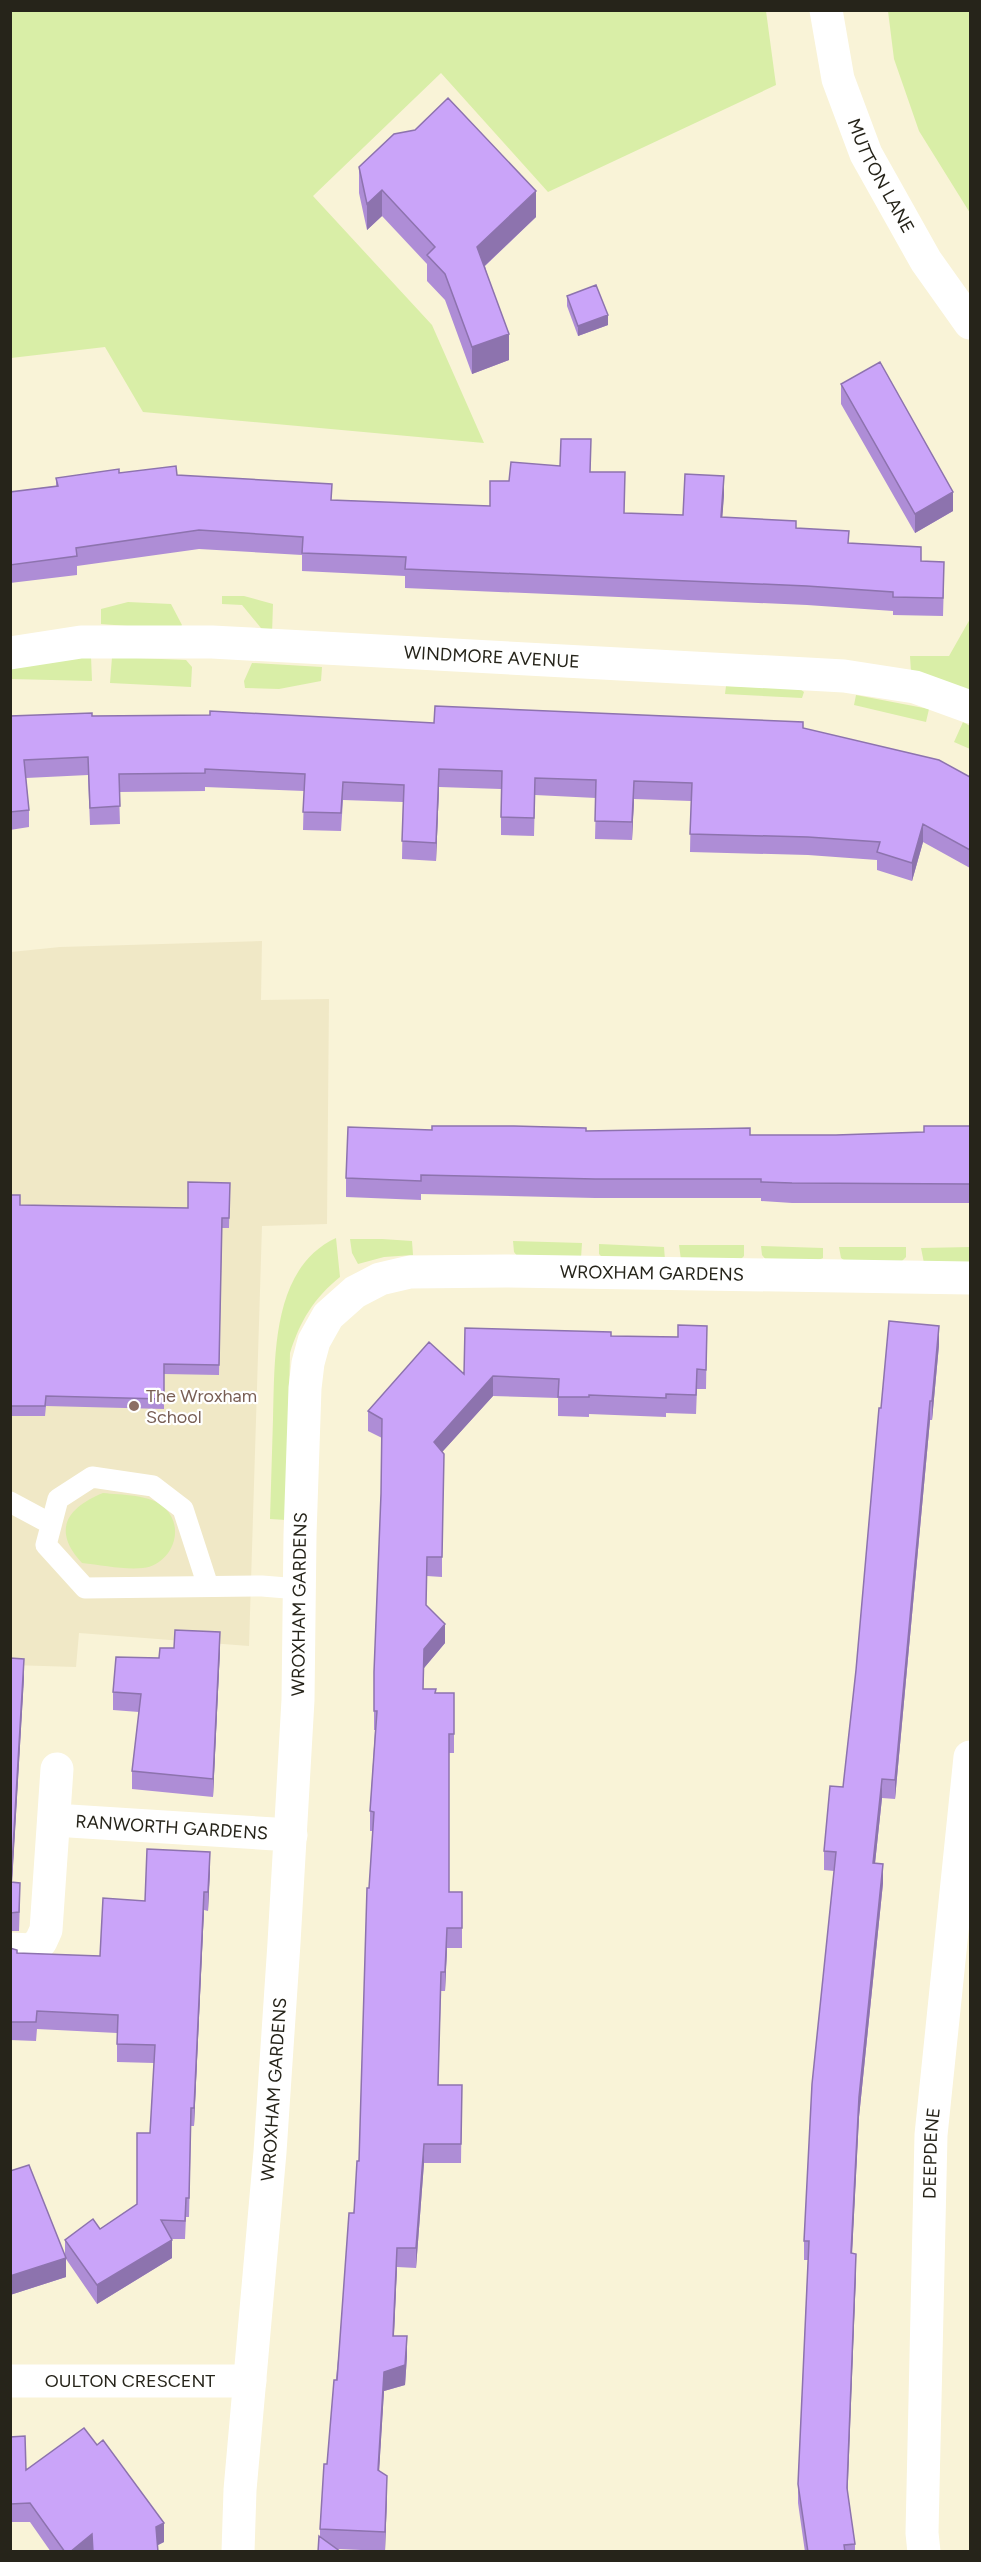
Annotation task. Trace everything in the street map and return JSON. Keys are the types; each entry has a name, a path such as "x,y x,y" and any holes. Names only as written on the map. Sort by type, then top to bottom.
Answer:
{"street":[{"name":"MUTTON LANE","path":"826,10 838,79 866,154 926,261 970,323"},
{"name":"WINDMORE AVENUE","path":"10,653 81,642 212,642 844,676 915,687 970,707"},
{"name":"WROXHAM GARDENS","path":"238,2552 240,2490 275,2096 291,1835 298,1700 299,1589 308,1363 314,1341 328,1316 356,1292 380,1279 410,1272 970,1278"},
{"name":"DEEPDENE","path":"924,2552 922,2533 931,2135 970,1756"},
{"name":"RANWORTH GARDENS","path":"10,1949 33,1950 41,1941 45,1930 57,1769"},
{"name":"RANWORTH GARDENS","path":"54,1820 291,1835"},
{"name":"OULTON CRESCENT","path":"10,2381 250,2381"}],"lane":[{"path":"208,1586 183,1509 153,1486 92,1477 58,1498 46,1545 85,1588 262,1586 299,1589"},
{"path":"10,1502 51,1524"}],"shaded area":[{"name":"The Wroxham School","path":"262,941 261,1000 329,999 327,1224 262,1226 249,1646 79,1633 76,1667 11,1665 11,952 60,947"}],"green space":[{"path":"10,11 766,11 776,85 548,192 441,73 313,196 432,325 484,443 143,412 105,347 11,358"},
{"path":"888,11 970,11 970,213 919,131 894,59"},
{"path":"222,596 244,596 273,604 272,634 265,633 242,605 222,604"},
{"path":"128,602 171,604 182,625 179,630 101,624 101,609"},
{"path":"970,619 970,691 911,672 910,656 949,656"},
{"path":"91,656 92,681 11,679 10,667"},
{"path":"112,657 186,660 192,667 191,687 110,683"},
{"path":"252,663 322,667 321,681 279,689 245,688 244,681"},
{"path":"726,686 800,689 804,692 802,698 725,694"},
{"path":"856,695 929,709 926,722 854,705"},
{"path":"963,722 970,726 970,749 954,742"},
{"path":"336,1238 340,1277 309,1311 290,1353 286,1520 270,1519 275,1369 281,1317 288,1292 299,1270 315,1252"},
{"path":"350,1239 412,1241 413,1255 384,1257 358,1264 352,1253"},
{"path":"513,1241 582,1243 581,1258 518,1257 514,1252"},
{"path":"599,1244 664,1247 665,1260 604,1259 599,1254"},
{"path":"679,1245 744,1245 744,1256 739,1261 681,1260"},
{"path":"761,1246 823,1248 823,1258 814,1262 767,1261 762,1255"},
{"path":"839,1247 906,1247 906,1257 900,1263 848,1263 841,1258"},
{"path":"970,1247 970,1264 924,1263 921,1248"},
{"path":"103,1493 144,1498 159,1503 165,1508 175,1526 175,1536 168,1553 161,1560 143,1568 120,1568 82,1563 67,1541 67,1522 80,1506"}],"building":[{"path":"448,98 536,191 477,247 509,334 472,347 445,274 427,255 435,247 382,190 367,204 359,167 394,134 415,130"},
{"path":"596,285 608,315 578,326 567,296"},
{"path":"880,362 953,492 915,514 841,384"},
{"path":"561,439 591,439 590,472 625,472 624,513 683,515 685,474 724,476 721,517 796,521 796,528 849,531 848,543 921,547 921,561 944,562 943,598 893,597 893,592 807,586 405,569 406,557 302,553 303,537 199,530 76,548 77,556 10,565 10,492 58,486 56,478 119,469 119,473 176,466 177,475 332,484 331,500 490,506 490,481 509,481 511,462 560,466"},
{"path":"435,706 803,722 803,728 939,760 970,777 970,850 923,824 912,863 877,852 880,842 808,837 690,834 692,783 634,781 632,822 595,821 596,780 535,778 534,818 501,817 502,771 439,769 436,843 402,841 404,785 343,782 341,813 303,812 305,774 205,769 205,773 119,774 120,806 90,808 88,757 24,760 29,810 10,812 10,716 92,713 92,716 210,715 210,711 434,723"},
{"path":"432,1126 586,1128 586,1131 750,1128 750,1135 836,1135 924,1132 924,1126 970,1126 970,1184 792,1183 761,1182 761,1179 595,1179 421,1175 421,1181 346,1178 348,1127 432,1130"},
{"path":"188,1182 230,1183 229,1218 222,1218 219,1365 164,1364 164,1399 46,1396 45,1406 10,1406 10,1195 20,1195 20,1205 188,1208"},
{"path":"889,1321 939,1326 895,1780 882,1779 873,1863 883,1864 859,2097 851,2253 856,2254 847,2488 855,2544 844,2545 845,2552 808,2552 798,2484 809,2241 804,2241 812,2084 836,1852 824,1851 830,1786 843,1787"},
{"path":"678,1325 707,1326 706,1370 697,1369 696,1395 666,1394 666,1398 589,1395 589,1397 558,1397 559,1379 493,1376 434,1442 444,1454 442,1557 427,1557 426,1605 445,1624 424,1649 423,1689 436,1689 435,1693 454,1693 454,1734 449,1734 449,1892 462,1892 462,1928 447,1928 445,1972 441,1972 438,2085 462,2085 461,2144 424,2144 416,2248 397,2248 393,2336 407,2336 405,2365 384,2372 378,2470 387,2476 385,2532 320,2529 324,2464 327,2464 334,2380 337,2380 349,2213 354,2213 357,2161 359,2161 367,1888 369,1888 374,1812 370,1811 377,1711 374,1711 374,1672 382,1419 368,1411 429,1342 464,1374 465,1328 611,1332 611,1336 678,1337"},
{"path":"175,1630 220,1632 213,1779 132,1771 141,1694 113,1692 116,1657 159,1658 160,1648 174,1648"},
{"path":"10,1658 24,1659 11,1882 20,1883 19,1912 10,1913"},
{"path":"147,1849 210,1852 208,1892 204,1892 194,2108 191,2108 189,2198 186,2198 185,2221 161,2220 172,2240 97,2285 65,2240 93,2219 100,2229 137,2204 137,2133 150,2133 155,2045 117,2044 118,2015 37,2011 36,2022 10,2022 10,1948 17,1950 17,1953 100,1956 103,1898 145,1901"},
{"path":"29,2165 66,2258 10,2276 10,2171"},
{"path":"84,2428 97,2445 103,2440 164,2523 156,2527 158,2552 93,2552 92,2534 70,2552 65,2552 30,2503 10,2504 10,2437 25,2436 26,2470"},
{"path":"319,2536 341,2552 318,2552"}],"place":[{"name":"The Wroxham School","path":"134,1406"}]}
